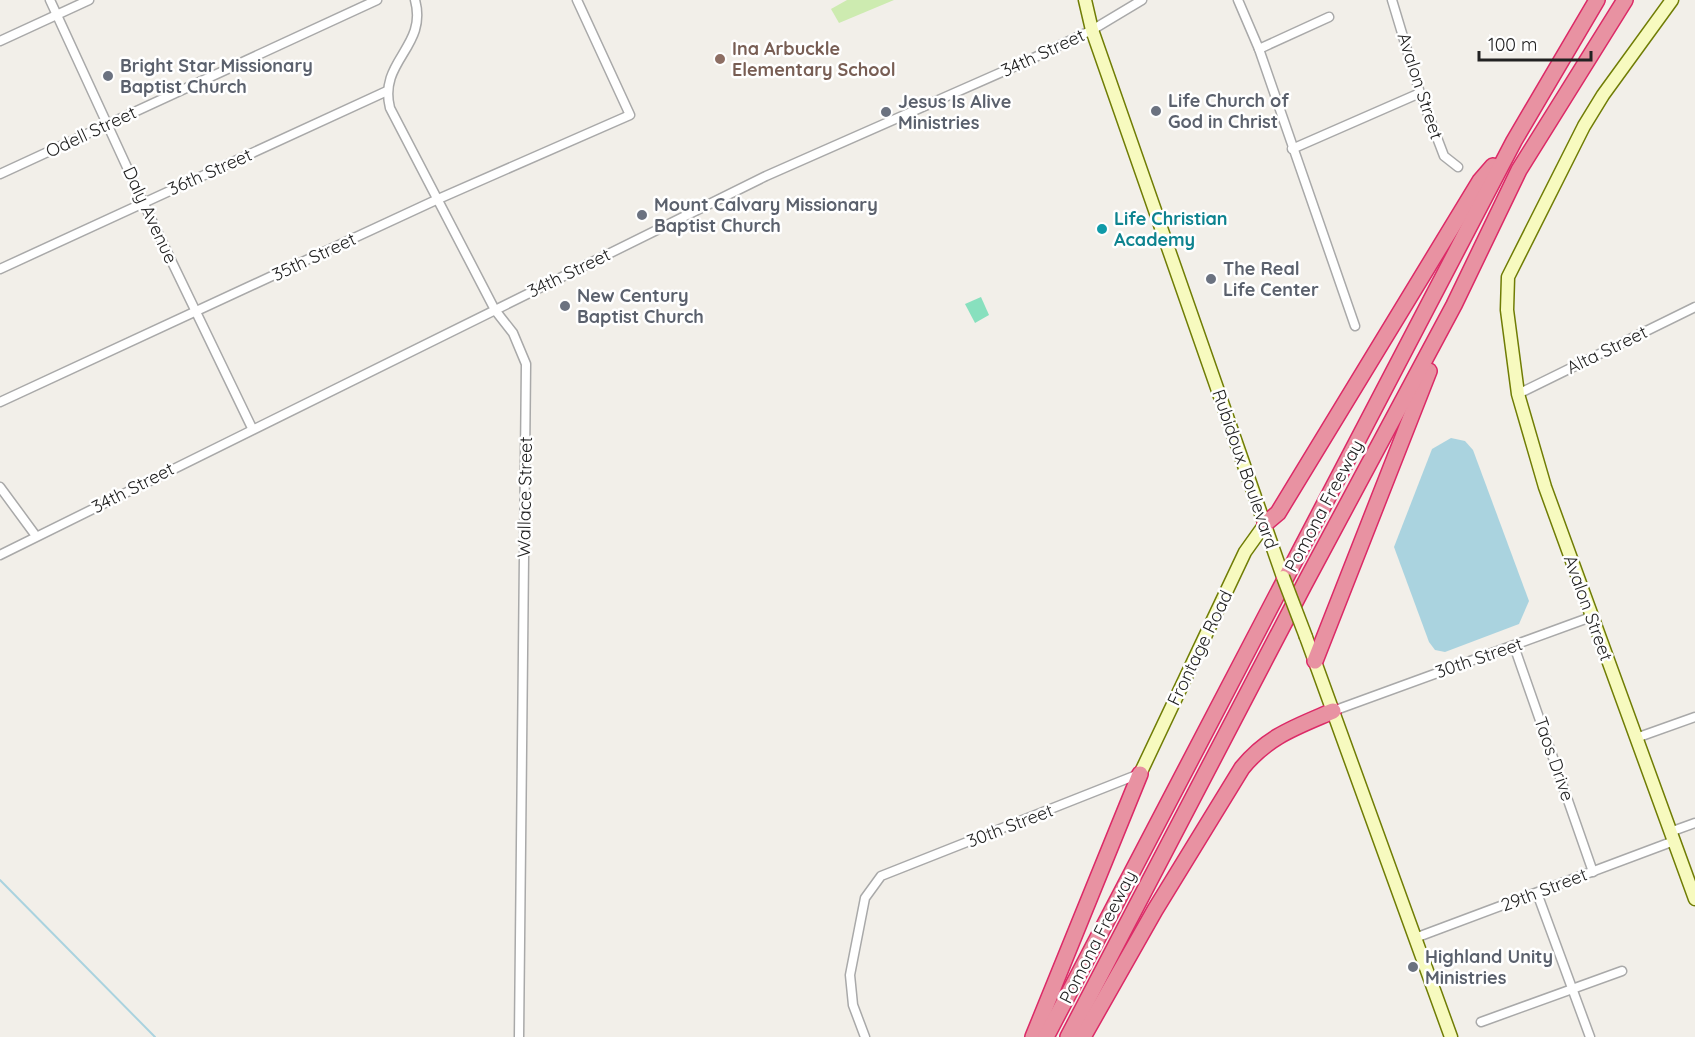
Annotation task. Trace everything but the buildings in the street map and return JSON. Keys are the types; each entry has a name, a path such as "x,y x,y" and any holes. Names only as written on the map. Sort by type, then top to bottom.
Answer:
{"highway":[{"name":"Pomona Freeway","path":"1046,1037 1514,141 1597,0"},
{"name":"Pomona Freeway","path":"1068,1037 1304,585 1473,270 1519,170 1625,0"},
{"path":"1265,524 1278,513 1480,181 1514,141"},
{"path":"1315,661 1426,376 1473,270"},
{"path":"1083,1037 1155,910 1242,768 1257,750 1274,737 1333,711"},
{"path":"1034,1037 1140,774"}],"main road":[{"name":"Rubidoux Boulevard","path":"1085,0 1092,30 1273,551 1451,1037"},
{"name":"Avalon Street","path":"1672,0 1603,95 1584,126 1508,277 1507,310 1518,394 1545,487 1695,899"},
{"name":"Frontage Road","path":"1140,774 1245,552 1265,524"}],"street":[{"name":"Daly Avenue","path":"50,0 143,202 252,428"},
{"path":"0,41 89,0"},
{"name":"Odell Street","path":"0,174 377,0"},
{"path":"387,91 393,68 408,48 416,31 418,12 416,0"},
{"name":"35th Street","path":"0,402 436,200 630,115 577,0"},
{"name":"34th Street","path":"0,555 252,428 766,176 1092,30 1142,0"},
{"path":"1238,0 1259,50 1355,326"},
{"name":"Avalon Street","path":"1392,0 1420,93 1444,156 1458,167"},
{"path":"1259,50 1329,17"},
{"name":"Wallace Street","path":"387,91 390,108 436,200 495,310 513,333 526,364 519,1037"},
{"name":"36th Street","path":"0,269 387,91"},
{"path":"1292,149 1420,93"},
{"name":"Alta Street","path":"1518,394 1695,307"},
{"path":"0,487 36,536"},
{"name":"30th Street","path":"1333,711 1415,679 1591,617"},
{"name":"Taos Drive","path":"1514,646 1593,872"},
{"path":"1636,738 1695,717"},
{"name":"30th Street","path":"865,1037 853,1005 850,975 865,898 881,876 1140,774"},
{"name":"29th Street","path":"1415,938 1593,872 1695,823"},
{"path":"1537,893 1590,1037"},
{"path":"1481,1022 1622,971"}],"green space":[{"path":"847,0 894,0 839,23 831,9"},
{"path":"981,297 989,315 975,323 965,304"}],"water":[{"path":"1451,438 1465,441 1473,450 1529,601 1519,624 1445,652 1435,650 1429,642 1394,547 1432,449"}],"waterway":[{"path":"0,880 155,1037"}],"place":[{"name":"Ina Arbuckle Elementary School","path":"720,59"},
{"name":"Bright Star Missionary Baptist Church","path":"108,76"},
{"name":"Life Church of God in Christ","path":"1156,111"},
{"name":"Jesus Is Alive Ministries","path":"886,112"},
{"name":"Mount Calvary Missionary Baptist Church","path":"642,215"},
{"name":"Life Christian Academy","path":"1102,229"},
{"name":"The Real Life Center","path":"1211,279"},
{"name":"New Century Baptist Church","path":"565,306"},
{"name":"Highland Unity Ministries","path":"1413,967"}]}
